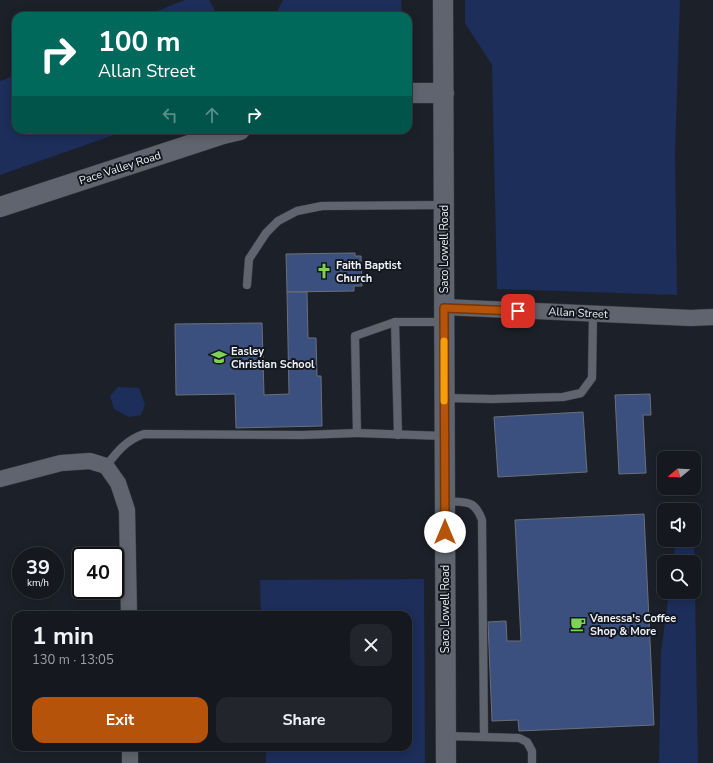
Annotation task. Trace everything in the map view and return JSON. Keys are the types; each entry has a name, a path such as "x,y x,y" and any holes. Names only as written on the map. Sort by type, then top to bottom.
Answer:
{"street":[{"name":"Saco Lowell Road","path":"443,0 446,763"},
{"path":"412,93 444,93"},
{"name":"Pace Valley Road","path":"0,207 223,134"},
{"name":"Allan Street","path":"444,315 593,314 691,318 713,317"},
{"path":"0,479 61,463 90,461 106,466 118,483 127,510 129,611"},
{"path":"130,751 130,763"}],"lane":[{"path":"247,285 249,259 266,233 278,221 297,211 322,206 444,205"},
{"path":"444,398 492,399 563,397 581,392 592,378 593,314"},
{"path":"357,433 355,336 395,322 444,315"},
{"path":"395,322 398,435"},
{"path":"106,466 124,445 133,438 144,434 303,435 357,433 444,436"},
{"path":"444,501 471,503 478,509 482,520 484,737"},
{"path":"446,736 519,738 528,742 532,751 532,763"}],"shaded area":[{"path":"185,0 209,0 216,12 154,12"},
{"path":"283,0 401,0 402,12 277,12"},
{"path":"465,0 680,0 675,153 677,295 497,289 492,65 465,23"},
{"path":"12,76 12,134 117,134 0,175 0,81"},
{"path":"118,387 139,388 145,405 141,415 129,417 114,409 110,396"},
{"path":"675,547 694,547 694,555 674,555"},
{"path":"424,579 425,763 266,763 266,751 412,751 412,611 261,611 260,580"},
{"path":"668,599 695,599 698,763 659,763 661,652"}],"building":[{"name":"Faith Baptist Church","path":"355,253 355,256 361,256 362,286 354,286 354,291 287,292 286,254"},
{"name":"Easley Christian School","path":"287,292 307,292 308,338 316,338 317,376 321,376 322,426 236,428 235,394 176,395 175,324 262,323 264,395 289,394"},
{"path":"650,394 651,415 643,415 646,473 619,474 615,395"},
{"path":"583,412 587,472 498,477 494,417"},
{"path":"644,514 654,725 519,731 518,720 492,721 488,622 506,621 507,641 521,641 515,520"}],"slow traffic":[{"path":"444,341 444,401"}],"place":[{"name":"Faith Baptist Church","path":"324,271"},
{"name":"Easley Christian School","path":"219,357"},
{"name":"Vanessa's Coffee Shop & More","path":"578,624"}],"route":[{"path":"445,532 444,308 518,311"}]}
